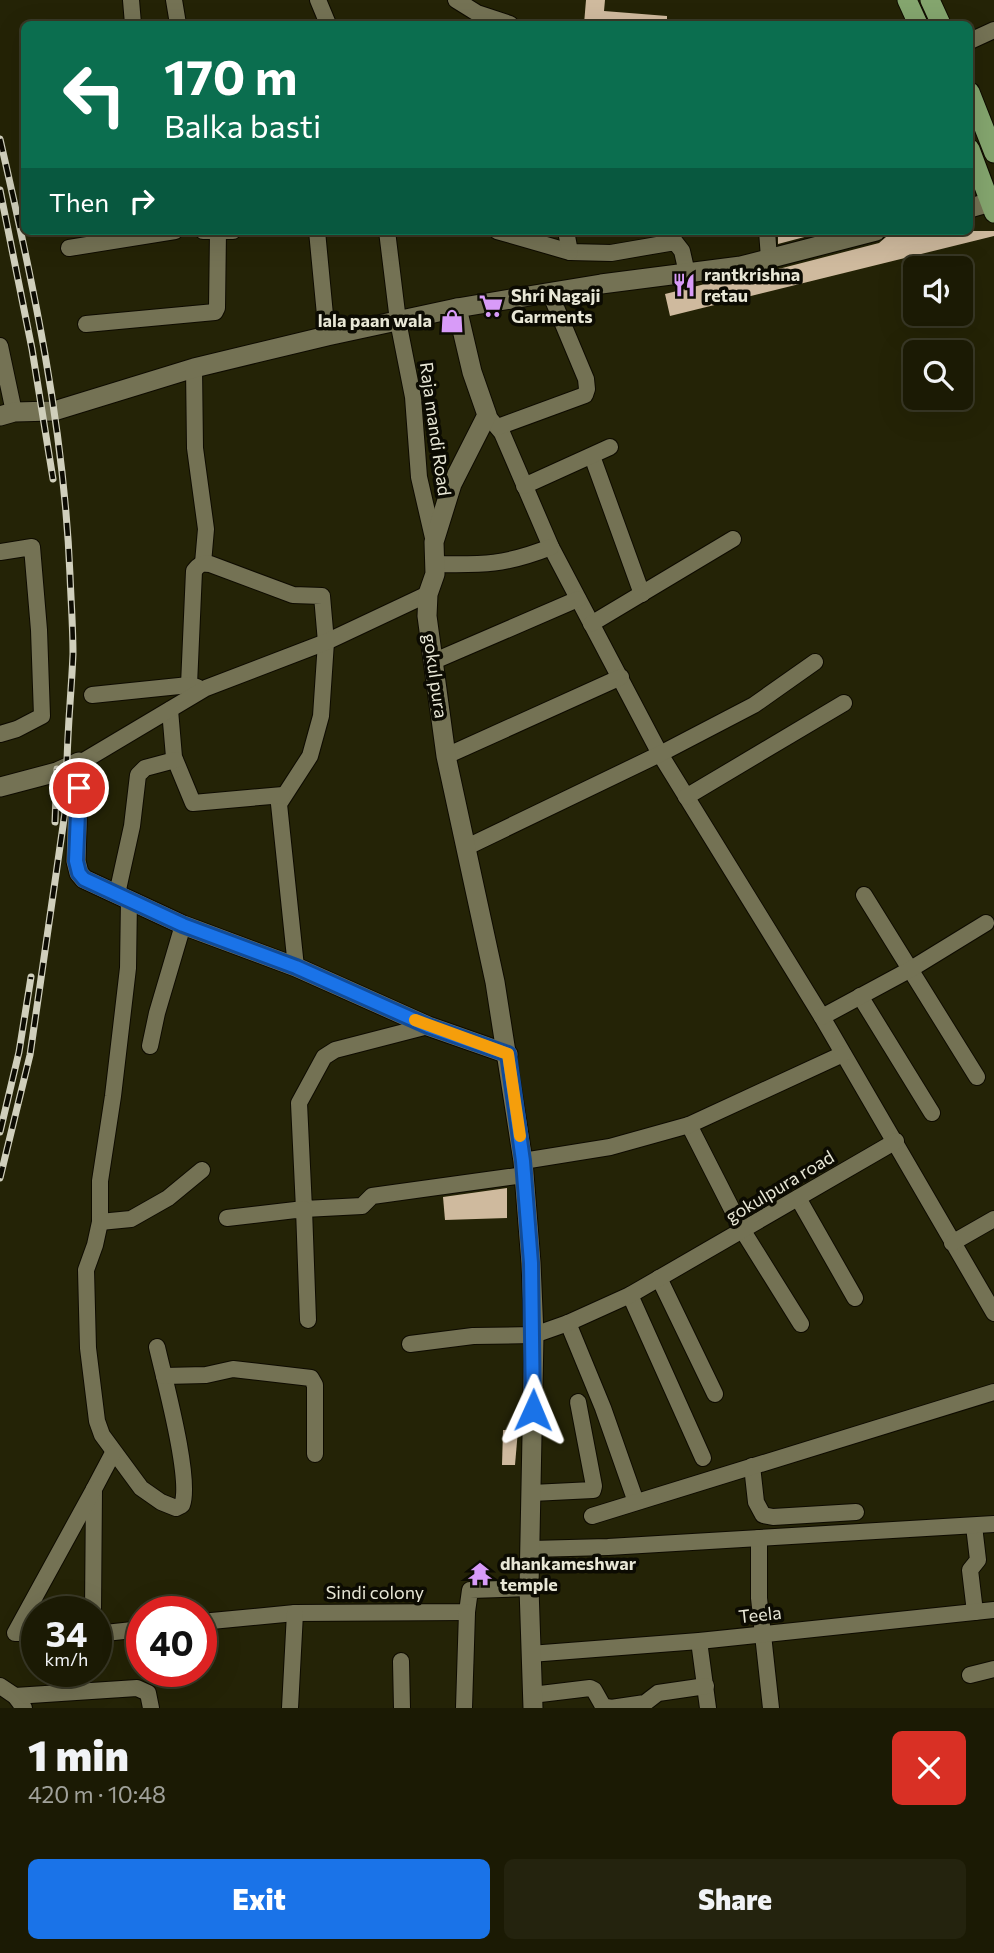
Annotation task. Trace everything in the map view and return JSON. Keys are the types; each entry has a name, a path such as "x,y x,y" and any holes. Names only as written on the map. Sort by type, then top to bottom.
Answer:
{"highway":[{"path":"907,0 917,21"},
{"path":"930,0 940,21"},
{"path":"973,100 994,153"},
{"path":"973,156 993,206"}],"street":[{"path":"131,0 133,21"},
{"path":"174,0 178,21"},
{"path":"318,0 327,21"},
{"path":"456,0 477,13 501,21"},
{"path":"973,40 994,30"},
{"path":"973,208 993,206"},
{"path":"69,248 116,235"},
{"path":"86,324 215,312 218,235"},
{"path":"317,235 327,336"},
{"name":"Raja mandi Road","path":"387,235 398,321 413,397 419,477 434,542"},
{"path":"510,235 570,252 611,253 675,242 682,251 687,273"},
{"path":"567,235 570,252"},
{"path":"767,235 769,258"},
{"path":"0,345 7,414 54,411 194,368 327,336 457,308 741,266 860,235"},
{"path":"492,421 585,395 586,379 550,293"},
{"path":"457,308 472,372 492,421 551,547 660,754 822,1017 994,1313"},
{"path":"189,685 194,571 203,563 206,528 195,448 194,368"},
{"name":"gokul pura","path":"492,421 452,484 434,542 435,564 433,583 428,594 427,616 446,756 495,982 524,1168 534,1335 529,1588 533,1702"},
{"path":"524,486 610,447"},
{"path":"592,456 642,594"},
{"path":"591,624 733,539"},
{"path":"0,552 32,547 42,716 17,729 0,734"},
{"path":"435,564 487,565 517,560 551,547"},
{"path":"203,563 293,595 322,596 326,642 321,716 310,756 283,795 279,807 296,967"},
{"path":"0,785 57,772 80,763 206,688 326,642 428,594"},
{"path":"432,662 578,599"},
{"path":"467,846 660,754 754,705 815,662"},
{"path":"446,756 621,677"},
{"path":"92,695 189,685 206,688"},
{"path":"686,797 844,703"},
{"path":"170,710 175,760 193,803 283,795"},
{"path":"157,1347 183,1470 185,1495 182,1505 176,1508 148,1495 102,1436 97,1421 88,1348 86,1270 100,1222 100,1181 128,968 123,897 138,775 145,768 175,760"},
{"path":"80,763 77,867 84,879 183,925 296,967 428,1026 508,1054"},
{"path":"864,895 977,1077"},
{"path":"822,1017 911,969 986,923"},
{"path":"150,1046 183,925"},
{"path":"860,996 932,1113"},
{"path":"308,1320 299,1104 324,1057 335,1050 428,1026"},
{"path":"227,1218 304,1209 362,1206 372,1196 524,1168 610,1147 689,1125 844,1054"},
{"path":"689,1125 743,1231 801,1324"},
{"name":"gokulpura road","path":"410,1344 472,1336 534,1335 568,1323 631,1295 895,1140"},
{"path":"100,1222 131,1219 168,1198 202,1170"},
{"path":"798,1198 855,1298"},
{"path":"952,1243 994,1219"},
{"path":"659,1278 715,1394"},
{"path":"631,1295 703,1458"},
{"path":"568,1323 603,1408 636,1502"},
{"path":"164,1376 206,1375 233,1369 312,1378 315,1385 315,1454"},
{"path":"592,1516 994,1392"},
{"path":"531,1493 593,1490 579,1402"},
{"path":"8,1632 113,1452"},
{"path":"752,1466 756,1502 763,1515 773,1517 856,1512"},
{"path":"94,1596 99,1479"},
{"path":"531,1549 994,1524"},
{"path":"974,1526 978,1560 970,1570 975,1612"},
{"path":"759,1538 759,1598 771,1708"},
{"path":"464,1708 470,1590 529,1588"},
{"name":"Teela","path":"530,1654 699,1641 994,1610"},
{"name":"Sindi colony","path":"217,1620 295,1613 467,1612"},
{"path":"290,1708 295,1613"},
{"path":"699,1641 708,1708"},
{"path":"401,1661 402,1708"},
{"path":"970,1675 994,1669"},
{"path":"0,1686 20,1702 136,1688 148,1693 151,1708"},
{"path":"533,1702 590,1688 594,1690 601,1705 611,1708 645,1703 658,1693 706,1686"}],"building":[{"path":"586,0 605,0 604,11 667,16 667,21 584,21"},
{"path":"973,231 994,231 994,236 913,256 903,256 903,258 670,316 665,294 713,282 744,278 879,243 894,235 973,235"},
{"path":"778,235 812,235 778,244"},
{"path":"507,1188 507,1218 445,1220 443,1197"},
{"path":"503,1430 518,1430 515,1465 502,1465"}],"railway":[{"path":"0,139 21,234"},
{"path":"0,190 32,349 53,479"},
{"path":"0,1178 30,1055 67,798 67,744 73,654 67,520 61,465 45,355 21,235"},
{"path":"55,822 57,769"},
{"path":"0,1132 19,1052 31,977"}],"slow traffic":[{"path":"415,1020 508,1054 520,1136"}],"place":[{"name":"rantkrishna retau","path":"684,285"},
{"name":"Shri Nagaji Garments","path":"491,306"},
{"name":"lala paan wala","path":"452,321"},
{"name":"dhankameshwar temple","path":"480,1574"}],"route":[{"path":"79,788 76,861 79,873 84,879 183,925 296,967 428,1026 508,1054 523,1161 531,1263 533,1410"}]}
